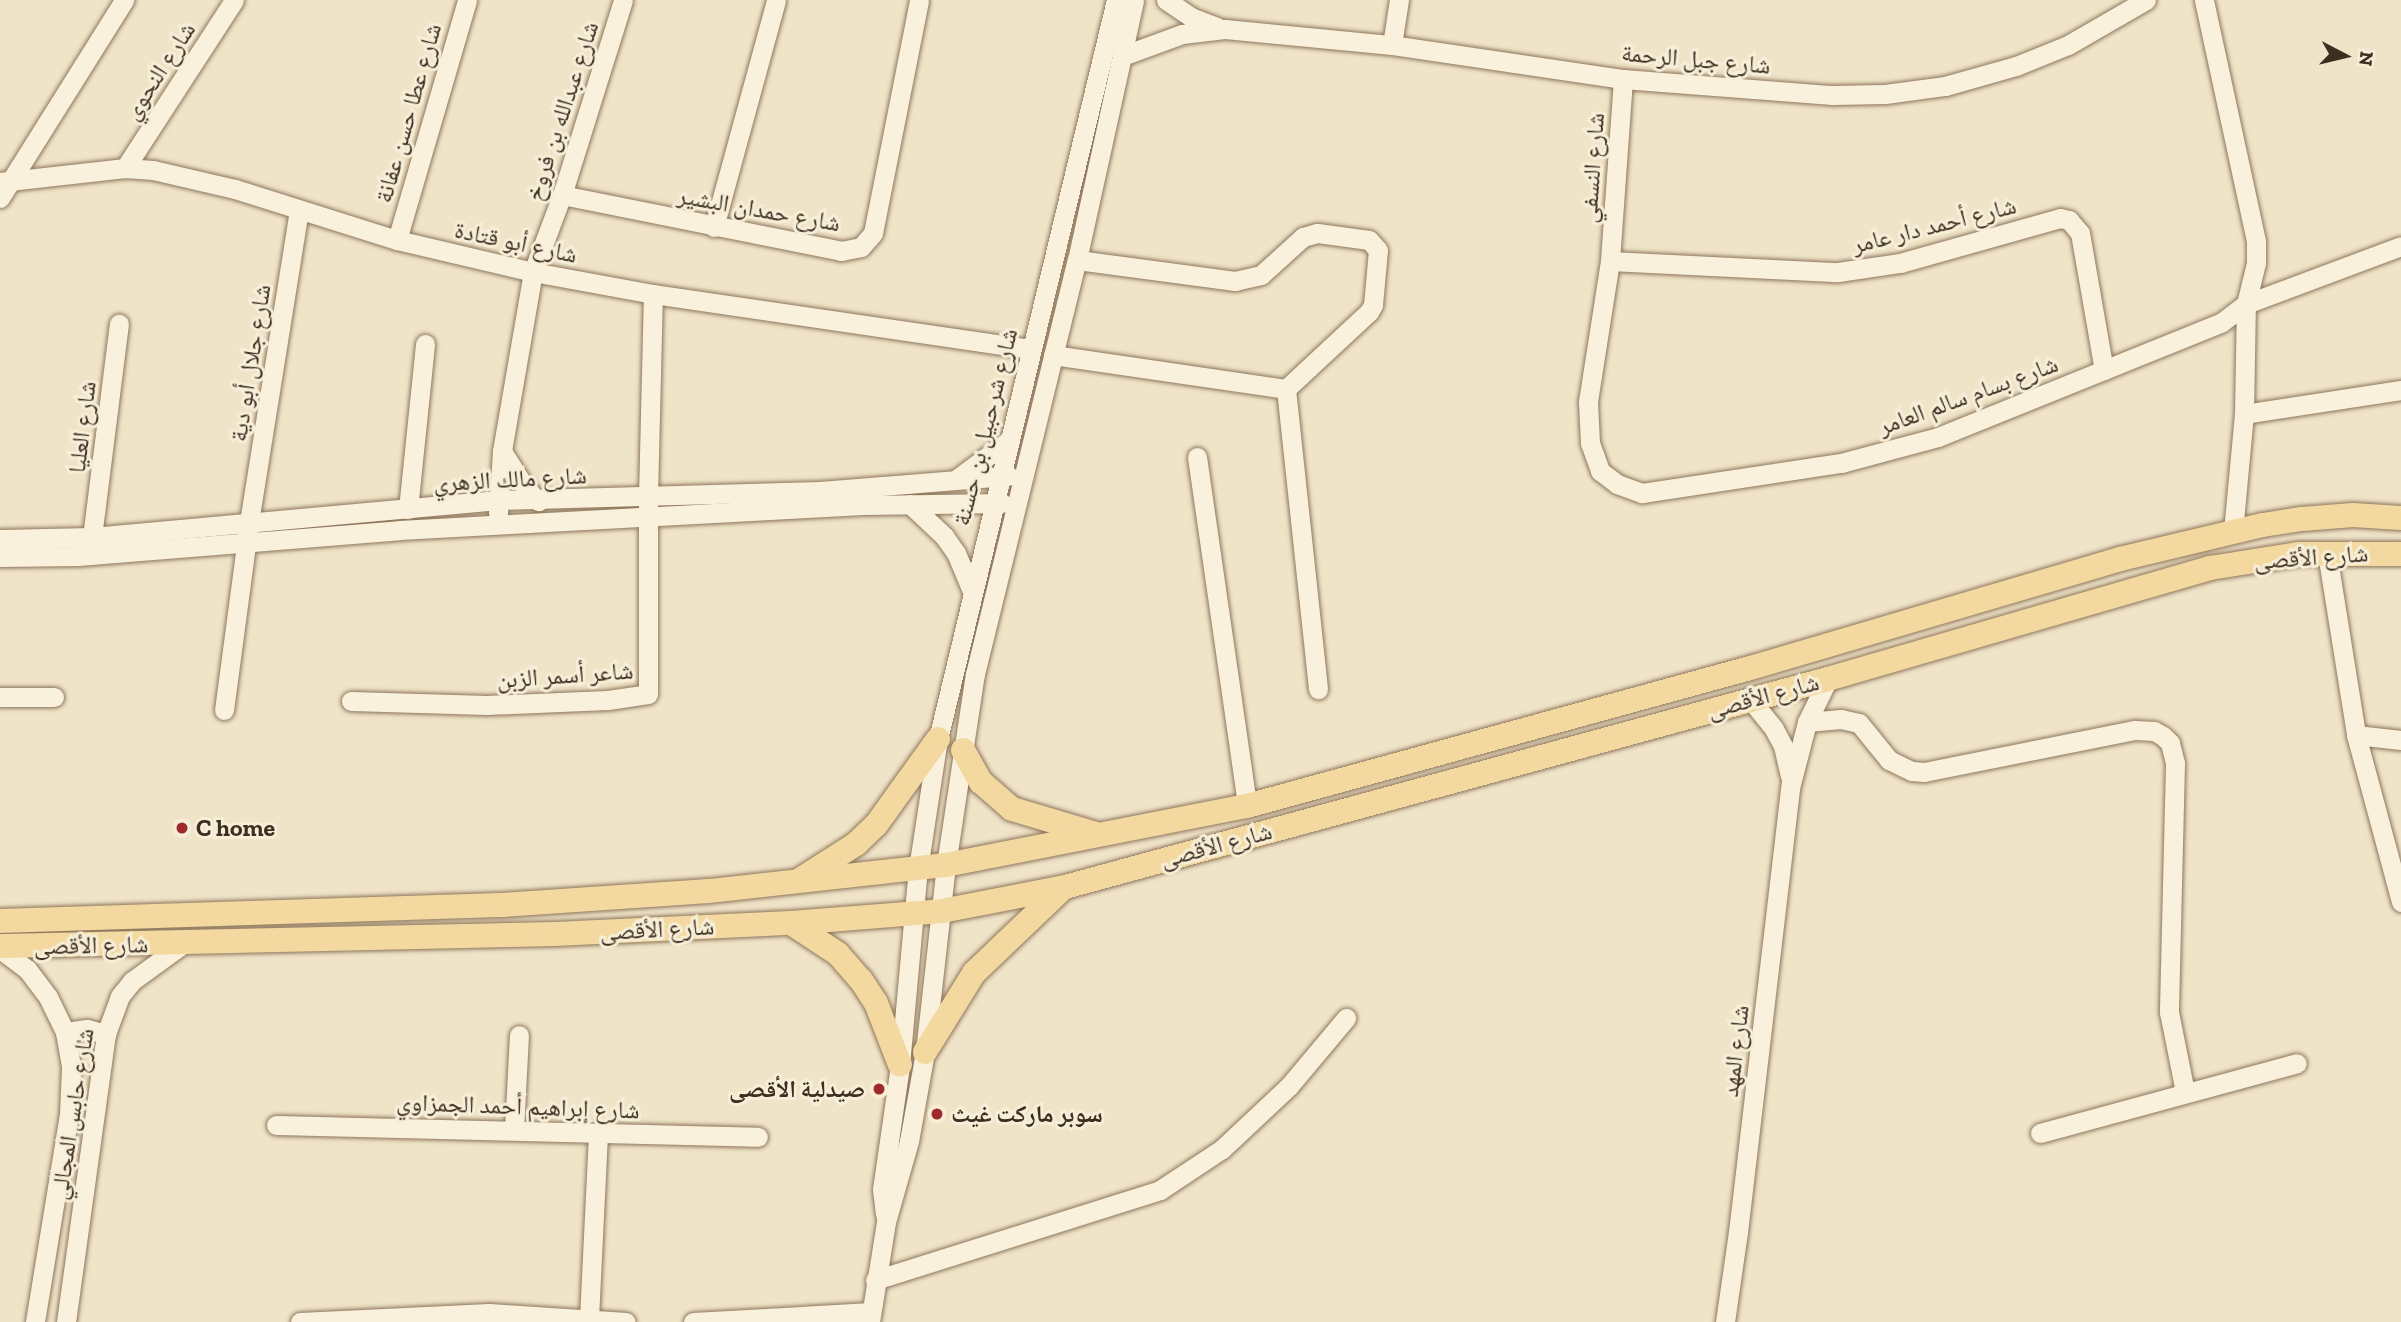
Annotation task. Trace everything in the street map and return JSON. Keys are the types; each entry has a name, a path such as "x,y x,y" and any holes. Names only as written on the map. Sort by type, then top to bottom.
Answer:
{"main road":[{"path":"2353,515 2401,505"},
{"name":"شارع الأقصى","path":"0,921 502,905 794,883 946,865 1247,806 1750,668 2120,559 2233,532 2302,519 2353,515 2401,518"},
{"name":"شارع الأقصى","path":"0,947 555,934 790,923 942,911 1065,887 1828,678 2210,568 2261,558 2327,553 2401,554"},
{"path":"794,883 856,844 876,825 937,738"},
{"path":"963,751 981,782 1012,809 1104,835"},
{"path":"925,1052 974,974 1065,887"},
{"path":"790,923 838,954 861,980 876,1003 900,1065"}],"street":[{"path":"3,188 124,0"},
{"name":"شارع النحوي","path":"125,168 234,0"},
{"name":"شارع عطا حسن عفانة","path":"397,240 467,0"},
{"name":"شارع عبدالله بن فروخ","path":"499,525 502,452 533,272 562,195 623,0"},
{"path":"714,227 776,0"},
{"name":"شارع حمدان البشير","path":"562,195 841,251 861,247 869,241 873,233 919,0"},
{"name":"شارع شرحبيل بن حسنة","path":"886,1222 882,1189 900,1065 918,869 937,738 1029,349 1116,0"},
{"name":"شارع شرحبيل بن حسنة","path":"886,1222 909,1141 925,1052 946,865 975,674 1076,260 1133,0"},
{"name":"شارع جبل الرحمة","path":"1166,0 1191,17 1224,29"},
{"path":"1392,44 1399,0"},
{"name":"شارع جبل الرحمة","path":"1122,56 1172,37 1224,29 1392,44 1623,79 1832,95 1912,92 1945,86 2015,66 2078,39 2147,0"},
{"path":"2204,0 2256,241 2256,263 2246,304 2244,414 2233,532"},
{"name":"شارع النسفي","path":"1611,261 1623,79"},
{"name":"شارع أبو قتادة","path":"3,188 125,168 190,178 397,240 533,272 653,294 1029,349"},
{"name":"شارع جلال أبو دية","path":"224,710 249,522 299,211"},
{"name":"شارع أحمد دار عامر","path":"1611,261 1838,272 1900,263 2060,218 2069,220 2080,233 2104,370"},
{"path":"1076,260 1235,281 1261,275 1303,237 1317,233 1369,240 1378,250 1373,304 1369,312 1286,389"},
{"name":"شارع بسام سالم العامر","path":"1611,261 1588,402 1590,443 1600,471 1617,484 1642,493 1799,471 1877,455 1938,437 2222,322 2246,304 2401,246"},
{"path":"648,517 653,294"},
{"name":"شارع العليا","path":"92,537 120,324"},
{"path":"408,509 425,344"},
{"path":"1053,355 1286,389"},
{"path":"1286,389 1318,689"},
{"path":"2244,414 2401,390"},
{"path":"956,479 1008,441"},
{"path":"502,452 524,486 538,501"},
{"path":"1198,457 1247,806"},
{"name":"شارع مالك الزهري","path":"0,539 92,537 498,500 538,501 820,491 999,476 1023,477"},
{"path":"910,504 944,536 956,554 972,591"},
{"name":"شارع مالك الزهري","path":"0,556 78,556 499,525 648,517 910,504 1017,504"},
{"name":"شاعر أسمر الزبن","path":"351,701 487,705 608,700 648,694 648,517"},
{"path":"2327,553 2356,734 2401,902"},
{"name":"شارع المهد","path":"1725,1322 1791,784 1807,722 1828,678"},
{"path":"0,697 54,697"},
{"name":"شارع المهد","path":"1750,699 1774,729 1788,765 1791,784"},
{"path":"1807,722 1841,719 1859,723 1889,760 1912,771 1924,772 2134,730 2154,731 2163,736 2170,743 2175,763 2168,1005 2173,1043 2185,1092"},
{"path":"2356,734 2401,740"},
{"name":"شارع حابس المجالي","path":"66,1322 106,1034 120,996 132,981 183,944"},
{"name":"شارع حابس المجالي","path":"0,947 38,982 65,1032 71,1067 69,1114 35,1322"},
{"path":"875,1280 1160,1190 1222,1149 1289,1086 1346,1018"},
{"path":"65,1032 87,1028 106,1034"},
{"path":"514,1130 519,1035"},
{"path":"2040,1133 2297,1063"},
{"name":"شارع إبراهيم أحمد الجمزاوي","path":"276,1125 758,1138"},
{"path":"589,1318 598,1133"},
{"path":"693,1322 870,1317 886,1222"},
{"path":"300,1322 489,1313 626,1322"}],"place":[{"name":"C home","path":"182,828"},
{"name":"صيدلية الأقصى","path":"879,1089"},
{"name":"سوبر ماركت غيث","path":"937,1114"}]}
